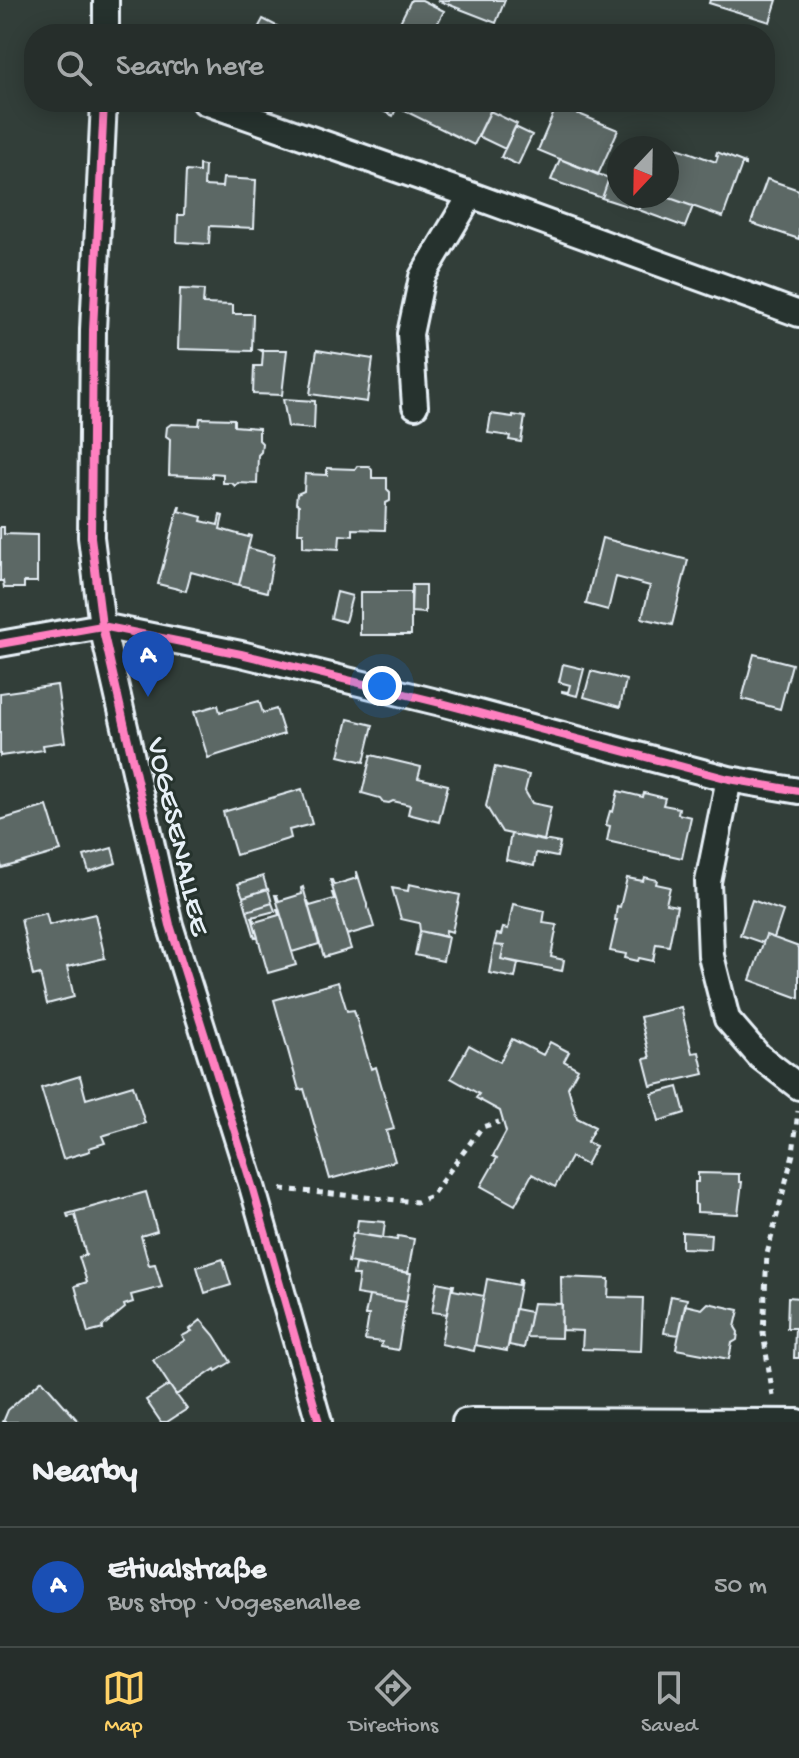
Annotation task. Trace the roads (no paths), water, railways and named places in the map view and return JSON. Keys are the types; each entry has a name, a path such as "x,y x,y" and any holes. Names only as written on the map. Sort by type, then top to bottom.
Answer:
{"street":[{"path":"106,0 106,24"},
{"name":"VOGESENALLEE","path":"104,112 93,330 91,537 102,626 170,925 252,1186 319,1422"},
{"path":"234,112 799,314"},
{"path":"415,406 410,334 422,277 471,195"},
{"path":"0,644 102,626 241,654 729,779 799,791"},
{"path":"729,779 708,882 711,956 727,1019 759,1056 799,1087"},
{"path":"465,1422 783,1422"}],"place":[{"name":"Etivalstraße","path":"148,697"}]}
